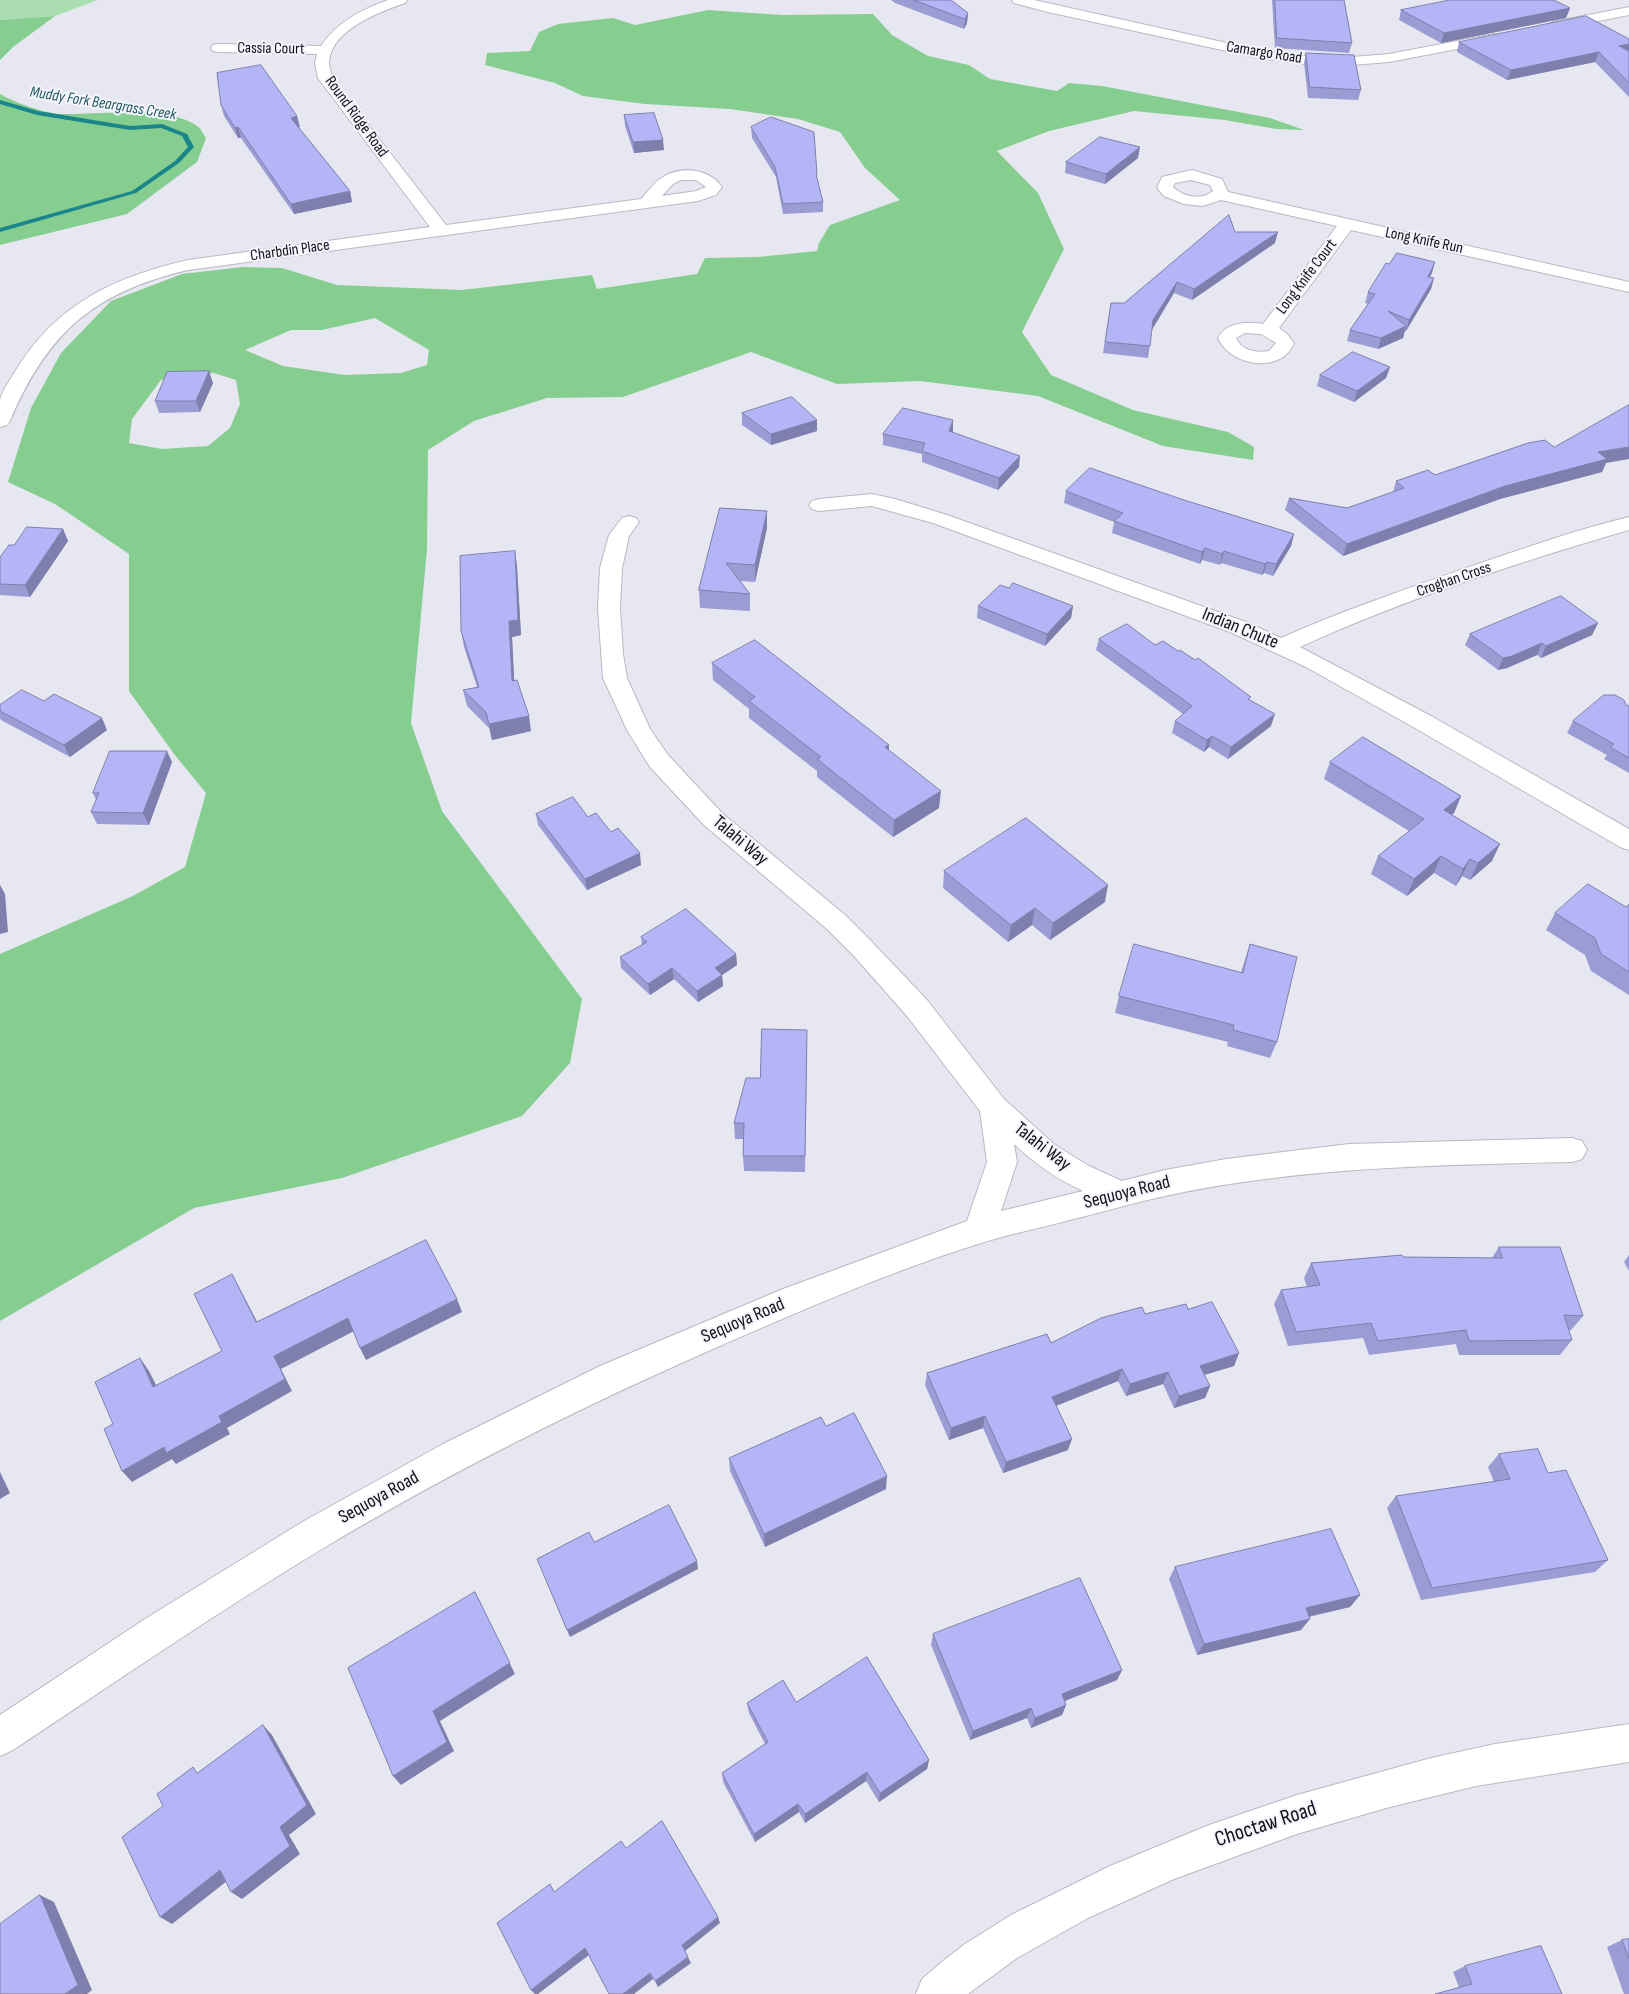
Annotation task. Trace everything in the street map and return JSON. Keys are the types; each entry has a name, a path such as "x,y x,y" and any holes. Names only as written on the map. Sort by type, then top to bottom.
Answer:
{"street":[{"name":"Round Ridge Road","path":"400,0 366,14 340,31 325,50 322,60 322,71 325,78 440,230"},
{"name":"Camargo Road","path":"1019,0 1048,8 1244,50 1312,60 1352,61 1390,58 1510,35"},
{"path":"1538,29 1629,10"},
{"path":"1615,13 1629,21"},
{"name":"Cassia Court","path":"218,48 325,50"},
{"name":"Long Knife Run","path":"1219,195 1629,286"},
{"name":"Charbdin Place","path":"0,421 11,392 22,372 45,343 82,308 106,291 134,278 188,265 647,202"},
{"name":"Long Knife Court","path":"1268,330 1347,224"},
{"name":"Indian Chute","path":"819,505 872,500 888,503 940,519 1168,600 1238,627 1282,646 1423,722 1629,841"},
{"name":"Talahi Way","path":"629,522 620,535 610,568 609,608 615,678 639,730 659,761 712,819 836,922 863,949 917,1008 994,1107 1044,1154 1078,1175 1121,1194"},
{"name":"Croghan Cross","path":"1282,646 1315,630 1416,593 1564,541 1629,522"},
{"name":"Talahi Way","path":"979,1230 1002,1162 994,1107"},
{"name":"Sequoya Road","path":"0,1737 158,1632 316,1533 455,1456 612,1378 785,1302 931,1246 979,1230 1121,1194 1165,1183 1226,1172 1349,1157 1572,1150"},
{"name":"Choctaw Road","path":"938,1994 953,1979 1009,1938 1063,1907 1186,1852 1323,1806 1405,1783 1478,1767 1629,1743"}],"green space":[{"path":"0,0 98,0 55,16 0,20"},
{"path":"708,10 782,15 873,14 892,35 928,56 969,65 990,79 1057,91 1069,83 1102,86 1270,118 1304,130 1276,129 1225,120 1134,111 1049,131 997,151 1038,193 1064,249 1022,332 1051,375 1133,410 1228,432 1254,447 1253,460 1163,446 1038,396 920,381 837,384 751,352 623,397 547,398 474,421 428,450 427,549 411,723 442,811 582,999 570,1063 522,1116 342,1178 194,1208 0,1321 0,954 133,896 185,867 206,793 174,754 129,691 129,554 55,504 8,482 31,408 61,353 111,301 182,274 243,267 282,268 337,285 462,290 592,275 597,289 697,274 705,258 758,257 817,251 819,243 830,225 900,200 865,168 840,132 798,119 730,109 645,104 583,96 555,83 485,65 487,53 530,51 539,32 558,24 613,18 635,25","holes":["375,318 429,350 427,365 401,373 345,375 283,366 245,350 291,330 322,330","214,373 236,380 240,404 230,428 208,446 162,449 129,443 132,419 161,380"]},
{"path":"55,16 13,47 0,60 0,20"},
{"path":"0,94 30,107 61,114 132,112 169,115 185,119 197,126 206,138 197,162 127,214 0,245"}],"building":[{"path":"914,0 951,0 968,13 965,19"},
{"path":"1275,0 1344,0 1352,43 1277,38"},
{"path":"1450,0 1554,0 1570,8 1444,33 1401,10"},
{"path":"1586,16 1629,39 1629,44 1619,46 1629,51 1629,83 1599,52 1511,70 1459,42"},
{"path":"1306,53 1354,55 1361,90 1310,87"},
{"path":"261,65 297,116 291,118 350,191 291,204 238,127 235,128 221,105 217,73"},
{"path":"654,113 663,140 633,142 624,115"},
{"path":"771,117 814,132 816,174 823,202 783,204 775,167 751,127"},
{"path":"1100,137 1140,147 1106,174 1066,162"},
{"path":"1229,215 1235,232 1278,232 1194,289 1177,282 1153,320 1150,346 1105,342 1111,303 1124,303"},
{"path":"1397,253 1435,262 1428,277 1434,278 1409,320 1388,311 1406,326 1381,338 1350,330 1375,294 1368,292 1386,263 1389,264"},
{"path":"1353,352 1390,367 1357,391 1320,375"},
{"path":"209,371 196,401 155,401 167,372"},
{"path":"792,397 817,420 771,434 742,413"},
{"path":"1629,405 1629,447 1598,452 1607,459 1505,486 1347,544 1289,498 1347,508 1404,488 1396,481 1428,470 1435,475 1528,443 1545,440 1554,447"},
{"path":"903,408 953,420 949,431 1020,456 999,478 922,451 925,443 883,434"},
{"path":"1090,468 1184,500 1294,534 1276,564 1267,562 1265,564 1224,551 1222,554 1205,548 1202,552 1114,521 1123,513 1066,491"},
{"path":"720,508 767,511 755,565 726,563 750,594 699,590"},
{"path":"27,527 63,529 25,585 0,584 0,557 9,545 14,545"},
{"path":"515,551 518,620 509,621 512,681 517,680 529,716 489,724 486,712 463,690 479,687 461,631 460,556"},
{"path":"1013,583 1073,606 1047,634 978,606 1000,585 1009,588"},
{"path":"1561,596 1598,623 1546,646 1542,643 1503,658 1470,634"},
{"path":"1127,624 1155,645 1163,641 1195,660 1198,658 1251,697 1248,699 1275,714 1231,747 1212,736 1207,740 1175,721 1192,706 1099,639"},
{"path":"755,640 889,745 885,747 941,791 894,820 817,759 821,757 749,701 755,697 712,663"},
{"path":"22,690 44,701 54,694 102,718 64,745 0,711 0,705"},
{"path":"1604,695 1615,695 1624,700 1626,705 1629,706 1629,758 1610,747 1614,744 1573,721"},
{"path":"1363,737 1461,796 1444,810 1500,844 1478,863 1470,859 1463,869 1441,856 1414,879 1378,856 1424,819 1330,762"},
{"path":"110,751 167,751 143,813 91,812 99,793 93,793"},
{"path":"573,797 588,817 596,813 611,832 618,828 640,853 585,879 536,814"},
{"path":"1026,818 1108,885 1053,923 1035,908 1011,925 944,871"},
{"path":"1588,884 1626,907 1629,904 1629,972 1601,954 1595,938 1555,913"},
{"path":"686,909 736,954 715,968 722,975 697,991 672,968 648,984 620,957 647,942 641,937"},
{"path":"1134,944 1243,973 1250,944 1297,957 1277,1042 1233,1030 1234,1025 1119,996"},
{"path":"762,1029 807,1030 805,1156 743,1156 744,1123 734,1123 746,1078 760,1078"},
{"path":"426,1240 457,1299 360,1348 348,1318 274,1356 285,1379 219,1416 222,1422 166,1453 164,1447 122,1471 104,1429 113,1424 95,1382 140,1358 153,1387 222,1351 194,1294 232,1274 256,1322"},
{"path":"1499,1247 1560,1247 1583,1316 1564,1315 1572,1340 1469,1341 1466,1330 1378,1341 1371,1323 1296,1332 1281,1290 1320,1285 1311,1263 1402,1255 1403,1257 1502,1258"},
{"path":"1212,1302 1239,1353 1200,1366 1210,1386 1179,1396 1168,1372 1130,1384 1122,1369 1052,1397 1072,1439 1006,1462 985,1416 951,1428 927,1373 1047,1334 1051,1343 1101,1318 1142,1307 1145,1314 1186,1304 1188,1309"},
{"path":"854,1413 887,1476 764,1534 729,1458 821,1417 826,1426"},
{"path":"1538,1449 1548,1473 1566,1470 1608,1560 1432,1588 1396,1496 1510,1479 1499,1454"},
{"path":"669,1505 697,1561 567,1630 537,1559 589,1532 594,1542"},
{"path":"1331,1529 1360,1595 1306,1608 1310,1619 1204,1644 1175,1567"},
{"path":"1080,1578 1122,1670 1062,1694 1066,1705 1035,1718 1031,1708 973,1731 933,1634"},
{"path":"475,1592 510,1663 433,1711 447,1742 393,1776 348,1668"},
{"path":"867,1657 929,1760 880,1793 867,1772 805,1814 798,1804 754,1834 722,1773 768,1742 747,1703 783,1680 796,1702"},
{"path":"263,1725 307,1805 280,1827 290,1846 231,1892 220,1870 160,1917 122,1837 163,1806 157,1794 193,1767 197,1773"},
{"path":"662,1821 718,1917 682,1945 688,1957 655,1981 650,1973 623,1994 609,1994 585,1948 531,1990 497,1923 550,1884 554,1892 621,1841 626,1848"},
{"path":"40,1895 78,1985 65,1994 0,1994 0,1924"},
{"path":"1629,1939 1629,1958 1622,1940"},
{"path":"1541,1946 1562,1994 1435,1994 1472,1984 1465,1966"}],"waterway":[{"name":"Muddy Fork Beargrass Creek","path":"0,102 37,113 130,128 162,126 185,135 191,147 177,162 134,192 0,230"}]}
